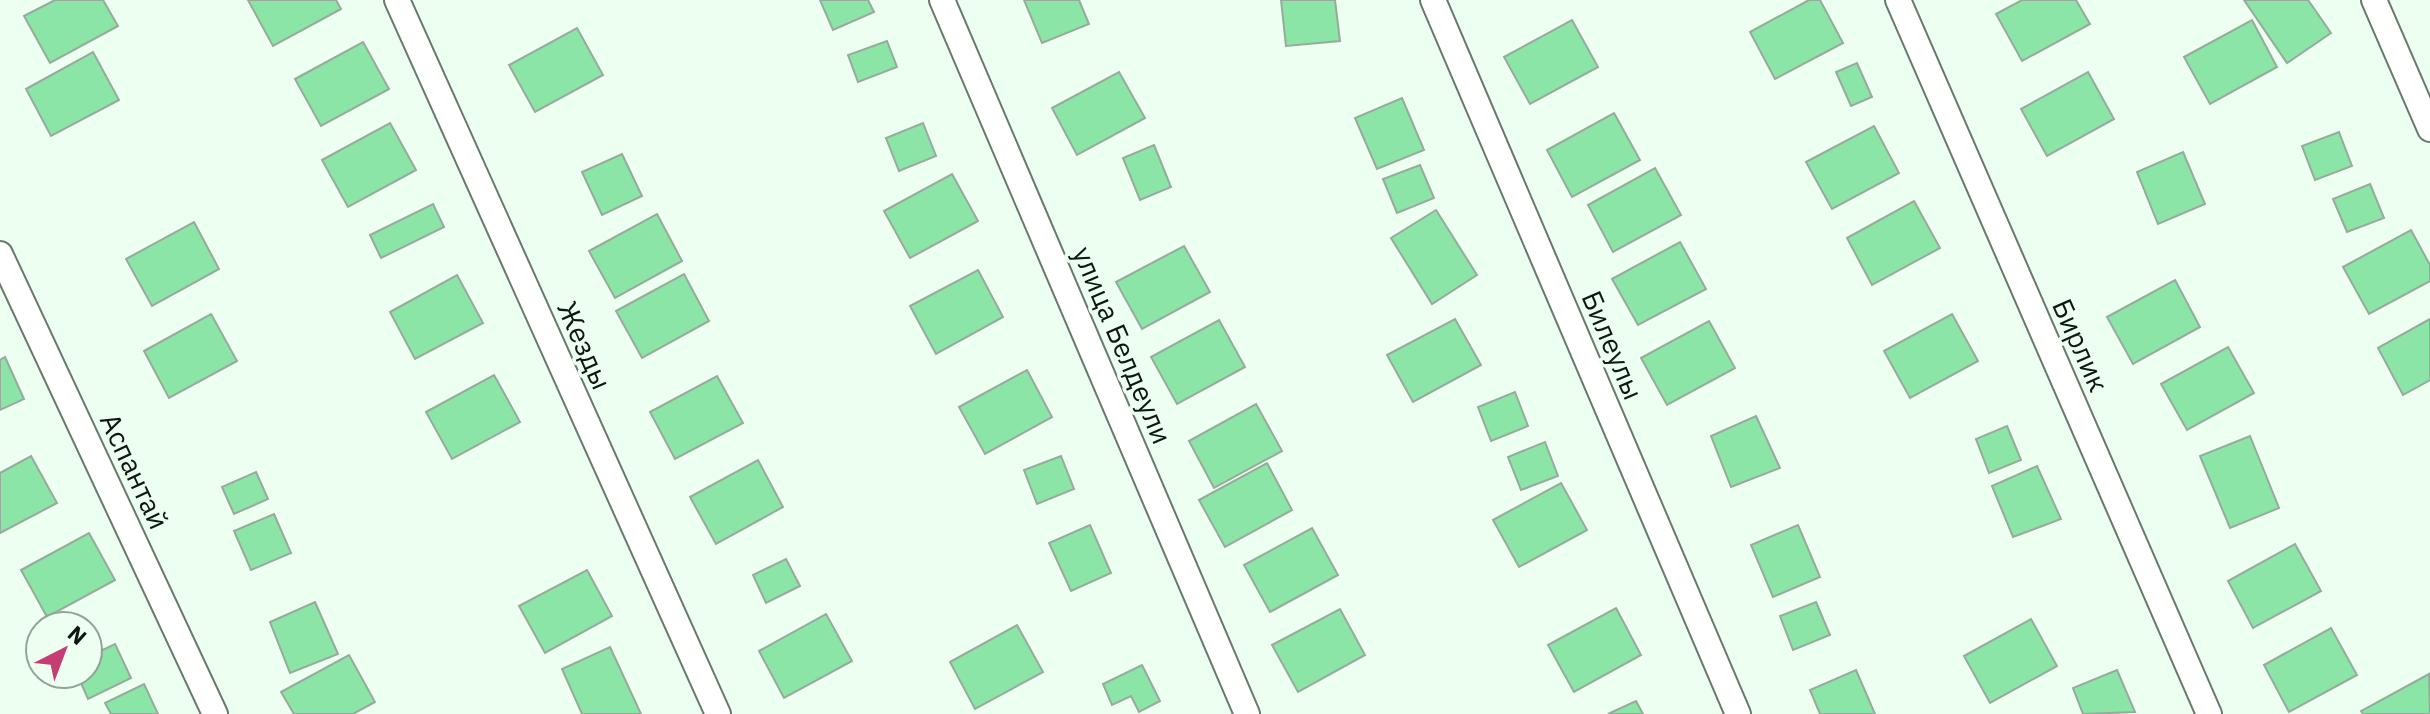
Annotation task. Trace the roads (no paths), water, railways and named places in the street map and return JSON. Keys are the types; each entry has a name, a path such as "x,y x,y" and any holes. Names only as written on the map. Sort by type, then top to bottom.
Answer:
{"street":[{"name":"Жезды","path":"397,0 718,714"},
{"name":"улица Белдеули","path":"942,0 1247,714"},
{"name":"Билеулы","path":"1433,0 1738,714"},
{"name":"Бирлик","path":"1898,0 2209,714"},
{"path":"2374,0 2430,129"},
{"name":"Аспантай","path":"0,254 215,714"}]}
